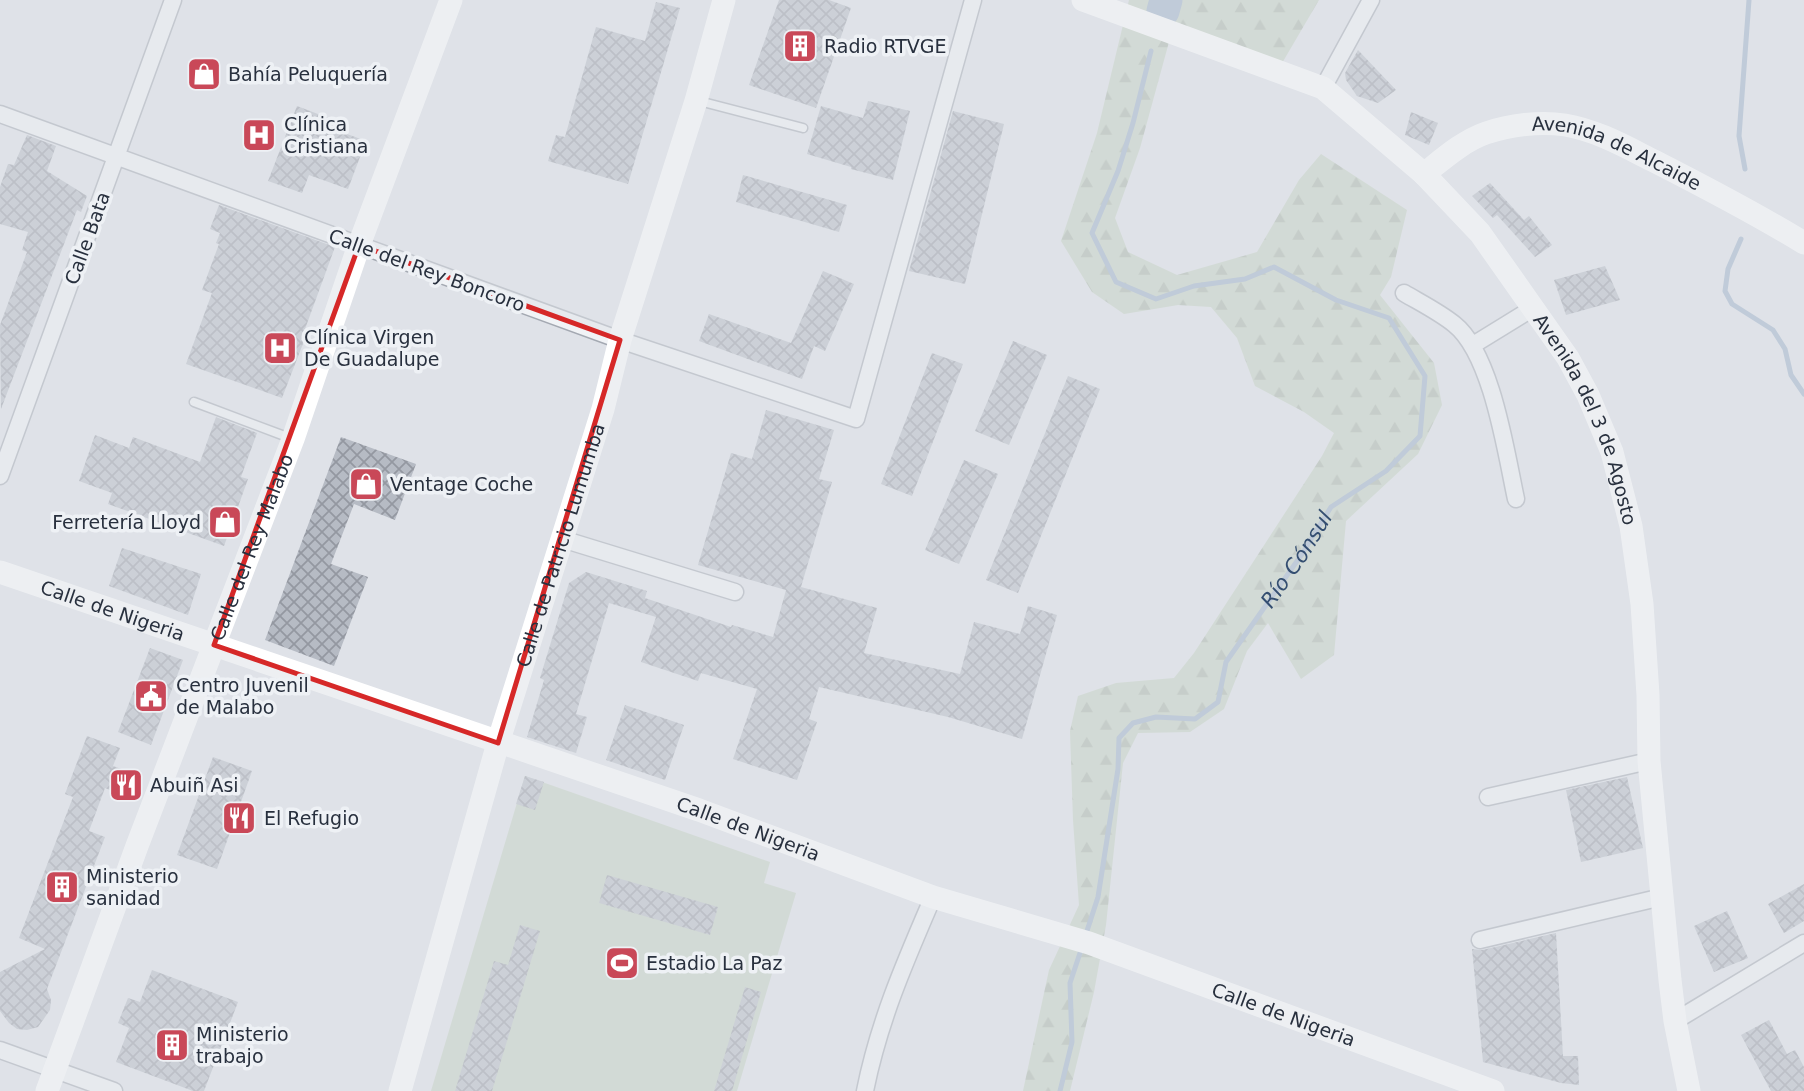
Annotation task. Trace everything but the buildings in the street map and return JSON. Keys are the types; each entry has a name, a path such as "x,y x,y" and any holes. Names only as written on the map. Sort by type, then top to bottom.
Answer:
{"main road":[{"name":"Calle del Rey Malabo","path":"51,1080 136,846 293,439 359,245 451,0"},
{"name":"Calle de Patricio Lumumba","path":"400,1091 498,743 603,409 620,340 696,101 724,0"},
{"name":"Avenida del 3 de Agosto","path":"1083,0 1323,88 1424,174 1480,233 1568,358 1588,395 1612,452 1631,526 1643,617 1648,695 1648,761 1675,1021 1689,1091"},
{"name":"Avenida de Alcaide","path":"1424,174 1455,150 1485,133 1533,124 1565,125 1594,133 1624,146 1732,200 1804,243"},
{"name":"Calle de Nigeria","path":"0,572 699,810 933,897 1088,943 1493,1091"}],"street":[{"name":"Calle Bata","path":"0,476 173,0"},
{"name":"Calle del Rey Boncoro","path":"0,114 620,340 856,419 974,0"},
{"path":"1323,88 1371,0"},
{"path":"1404,293 1456,325 1473,345 1496,407 1516,499"},
{"path":"1473,345 1533,307"},
{"path":"562,539 735,592"},
{"path":"1488,797 1648,761"},
{"path":"865,1091 875,1044 890,998 933,897"},
{"path":"1480,940 1662,897"},
{"path":"1675,1021 1804,943"},
{"path":"0,1050 51,1080 114,1091"}],"lane":[{"path":"696,101 803,128"},
{"path":"194,402 293,439"}],"highlighted area":[{"path":"359,245 620,340 498,743 214,645"}],"green space":[{"path":"1129,0 1319,0 1278,70 1172,31 1140,148 1115,218 1128,252 1177,275 1257,252 1299,180 1321,154 1407,210 1391,277 1380,295 1434,363 1442,405 1418,454 1346,521 1334,655 1301,679 1268,623 1247,651 1224,709 1190,732 1138,733 1123,763 1106,925 1094,992 1070,1091 1023,1091 1049,970 1079,905 1070,731 1078,696 1116,683 1174,678 1194,653 1322,456 1334,433 1304,412 1255,386 1237,338 1211,307 1178,305 1124,314 1092,292 1061,241 1097,133"},
{"name":"Estadio La Paz","path":"525,776 770,862 764,883 796,893 737,1091 431,1091"}],"waterway":[{"name":"Río Cónsul","path":"1163,11 1166,0"},
{"path":"1745,169 1739,136 1749,0"},
{"name":"Río Cónsul","path":"1085,937 1098,897 1118,769 1119,738 1133,723 1156,717 1195,719 1218,702 1226,662 1302,554 1331,507 1386,471 1420,436 1425,376 1389,318 1336,300 1274,267 1245,279 1194,286 1156,299 1116,282 1092,233 1118,171 1151,51"},
{"path":"1741,239 1728,269 1725,291 1732,304 1773,330 1785,349 1791,375 1804,394"},
{"name":"Río Cónsul","path":"1060,1091 1072,1042 1070,983 1082,947"}],"place":[{"name":"Radio RTVGE","path":"800,46"},
{"name":"Bahía Peluquería","path":"204,74"},
{"name":"Clínica Cristiana","path":"259,135"},
{"name":"Clínica Virgen De Guadalupe","path":"280,348"},
{"name":"Ventage Coche","path":"366,484"},
{"name":"Ferretería Lloyd","path":"225,522"},
{"name":"Centro Juvenil de Malabo","path":"151,696"},
{"name":"Abuiñ Asi","path":"126,785"},
{"name":"El Refugio","path":"239,818"},
{"name":"Ministerio sanidad","path":"62,887"},
{"name":"Estadio La Paz","path":"622,963"},
{"name":"Ministerio trabajo","path":"172,1045"}]}
